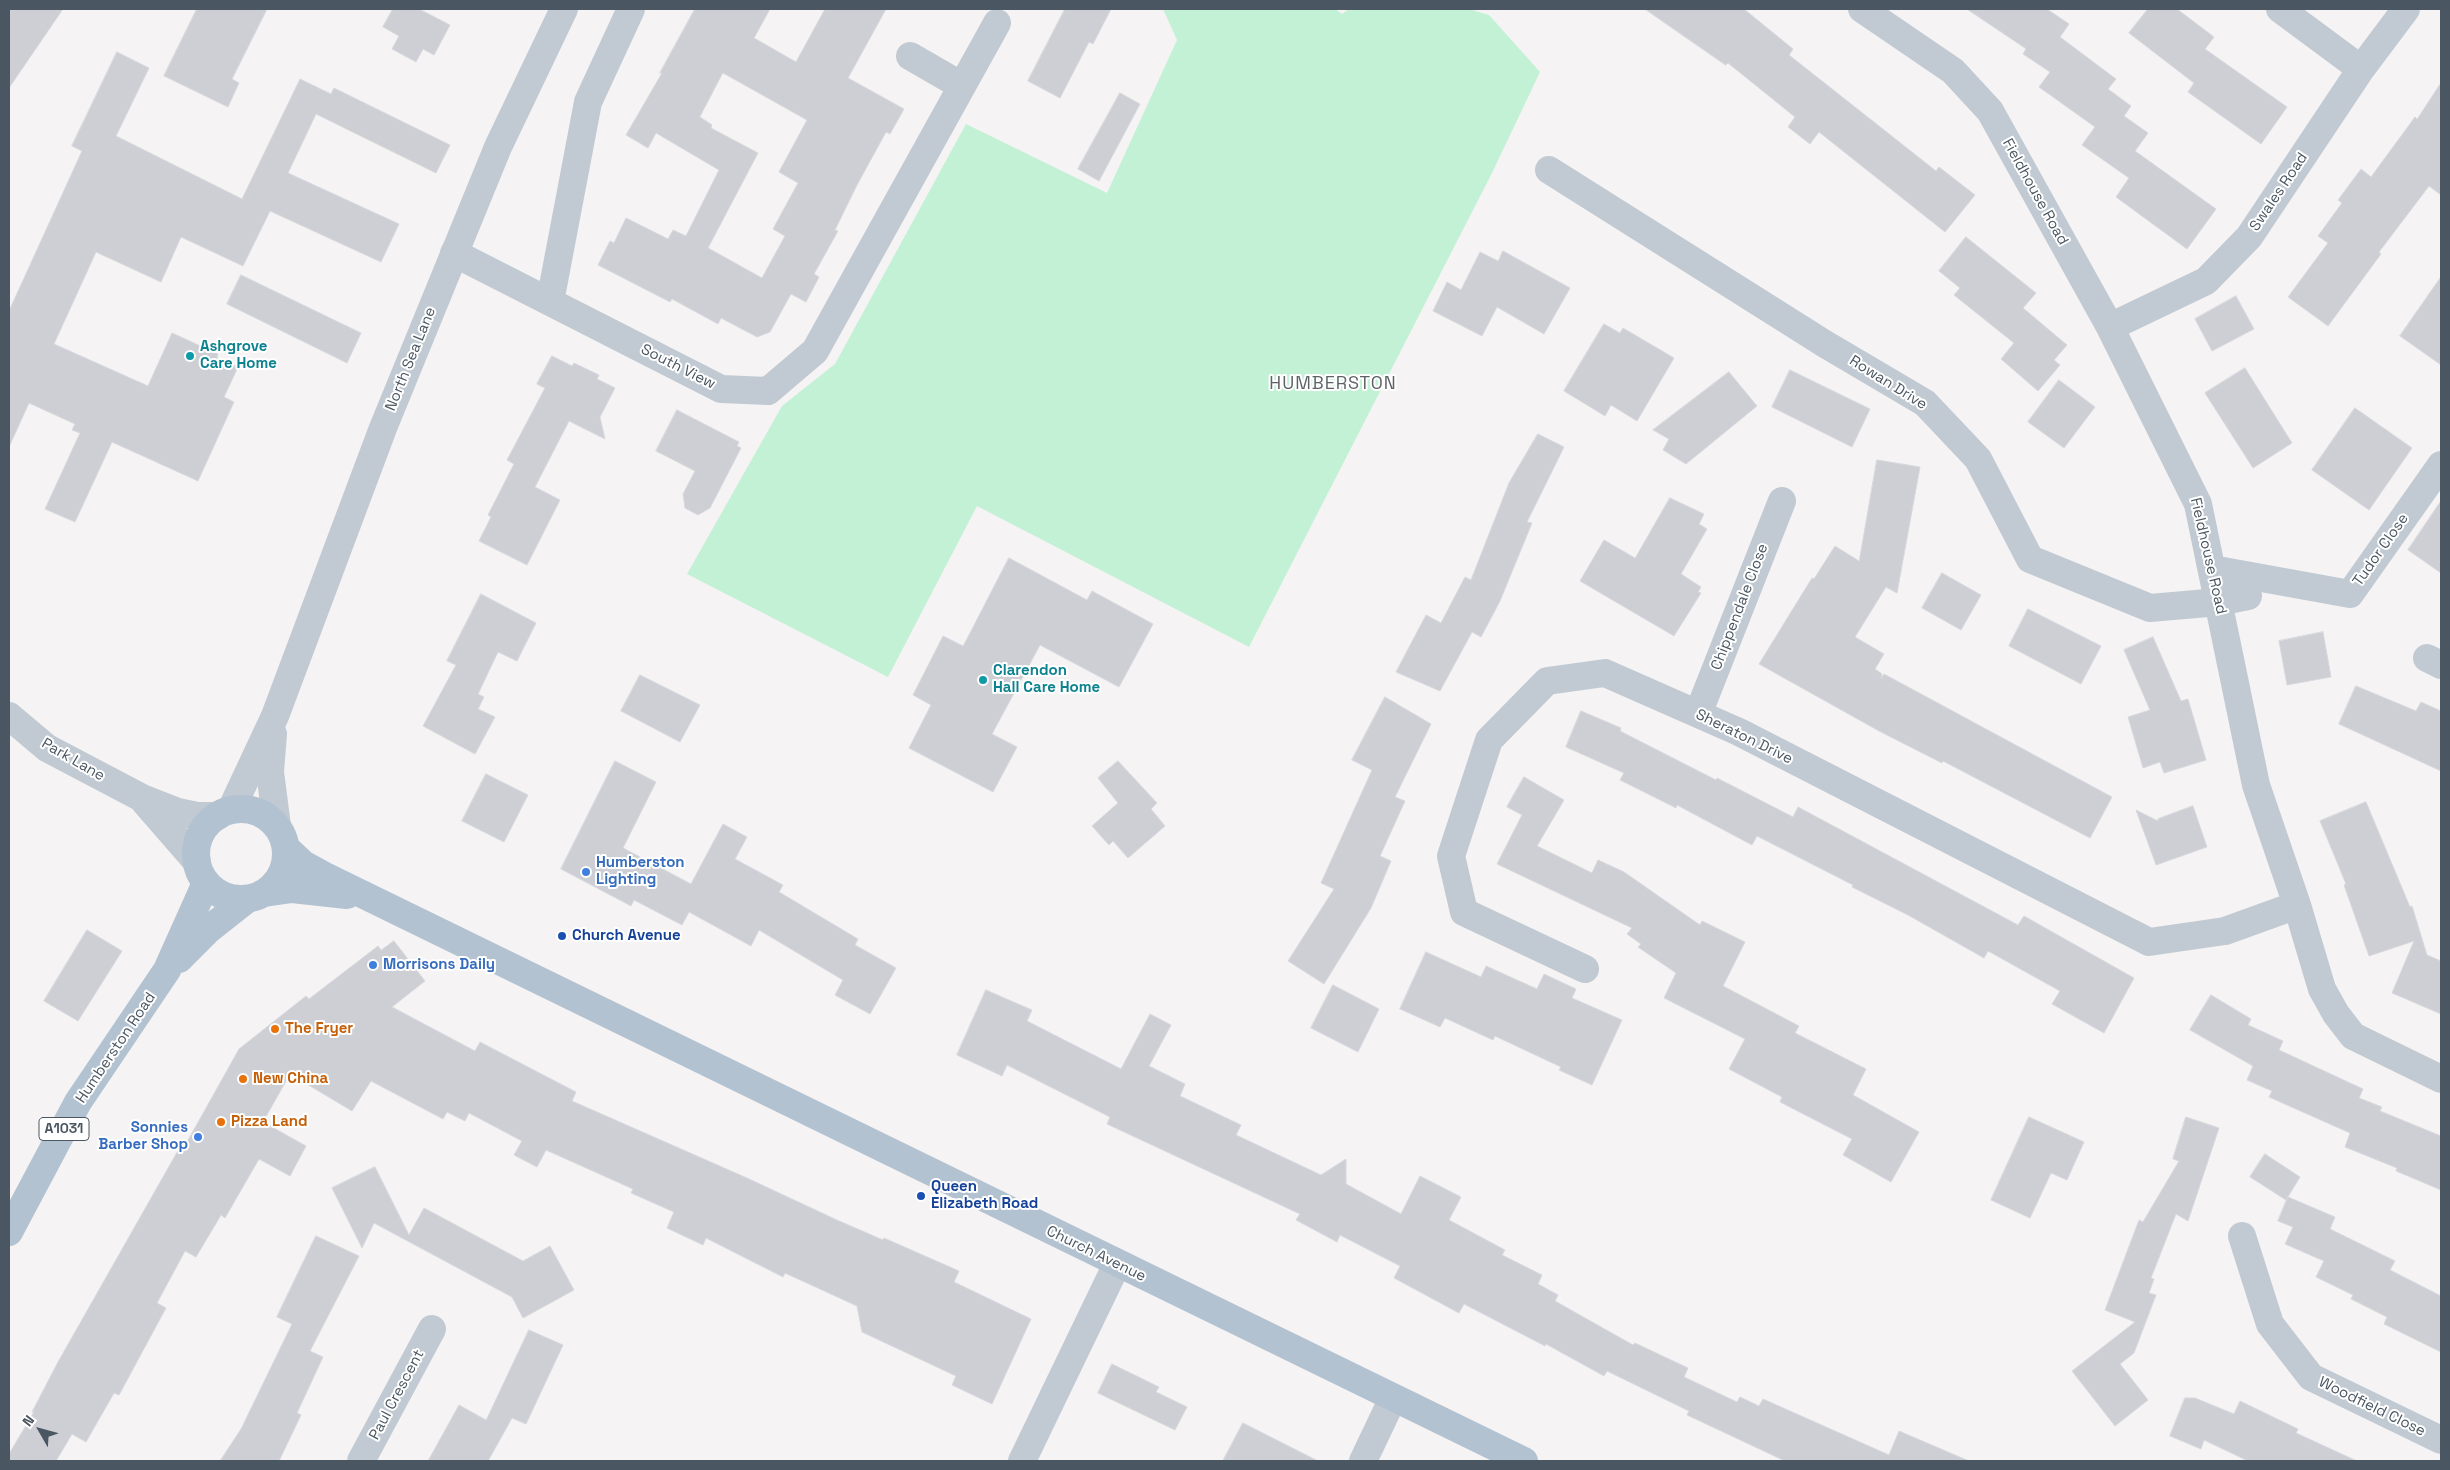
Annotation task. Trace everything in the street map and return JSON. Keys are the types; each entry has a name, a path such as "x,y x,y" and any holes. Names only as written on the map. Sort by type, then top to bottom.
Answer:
{"main road":[{"path":"225,813 244,809 257,811 282,838"},
{"name":"A1031","path":"168,970 201,872 196,848 200,836 207,824 225,813"},
{"name":"A1031","path":"168,970 208,930 255,896 275,885 282,874 286,862 282,838"},
{"name":"Church Avenue","path":"282,838 304,864 324,876 1524,1461"},
{"path":"201,872 217,893 231,898 255,896"},
{"name":"Church Avenue","path":"255,896 292,889 373,899"},
{"name":"Humberston Road","path":"9,1232 78,1102 168,970"}],"street":[{"name":"North Sea Lane","path":"225,813 275,716 378,441 454,253 498,147 564,9"},
{"path":"550,302 588,102 631,9"},
{"name":"Fieldhouse Road","path":"1862,9 1953,71 1990,111 2110,327 2198,504 2256,785 2297,906 2322,989 2336,1014 2353,1036 2441,1079"},
{"path":"2280,9 2361,69"},
{"name":"Swales Road","path":"2110,327 2206,281 2237,250 2249,237 2361,69 2406,9"},
{"name":"South View","path":"454,253 721,389 768,391 815,352 997,23"},
{"path":"910,56 962,86"},
{"name":"Rowan Drive","path":"1549,170 1825,344 1926,403 1978,459 2030,559 2150,608 2219,602 2248,596"},
{"name":"Tudor Close","path":"2212,569 2350,594 2441,465"},
{"name":"Chippendale Close","path":"1698,714 1782,500"},
{"name":"Sheraton Drive","path":"1585,969 1464,912 1451,856 1489,740 1547,681 1605,673 1738,732 2149,942 2225,931 2297,906"},
{"name":"Park Lane","path":"9,716 47,748 142,798 178,812 197,816 225,813"},
{"name":"North Sea Lane","path":"275,716 270,772 282,838"},
{"name":"Park Lane","path":"142,798 201,872"},
{"name":"Woodfield Close","path":"2242,1236 2270,1324 2311,1378 2441,1440"},
{"path":"1022,1461 1117,1264"},
{"name":"Paul Crescent","path":"361,1461 432,1329"},
{"path":"1363,1461 1393,1398"}],"green space":[{"path":"1163,9 1335,9 1342,14 1349,9 1469,9 1489,15 1540,72 1492,173 1249,647 977,506 888,677 687,574 782,406 835,364 966,124 1107,193 1177,40"}],"building":[{"path":"9,9 63,9 9,88"},
{"path":"197,9 267,9 232,79 239,83 228,107 164,76"},
{"path":"393,9 419,9 450,25 434,55 423,49 416,62 392,49 399,36 383,27"},
{"path":"695,9 770,9 754,38 796,62 825,9 886,9 848,78 904,109 890,134 886,132 857,185 835,230 838,231 814,274 819,277 806,302 791,294 770,332 757,337 721,318 718,324 672,299 670,302 598,265 610,241 614,243 626,218 668,239 673,230 686,236 719,170 656,133 648,148 626,135 662,73 660,73","holes":["723,73 807,120 779,172 798,183 773,229 785,236 762,278 708,248 758,153 711,128 712,125 700,117"]},
{"path":"1065,9 1111,9 1093,44 1089,42 1060,98 1028,81"},
{"path":"1645,9 1744,9 1793,49 1789,55 1936,171 1939,167 1975,195 1945,232 1819,132 1810,144 1788,127 1795,117 1728,63 1726,65"},
{"path":"1967,9 2047,9 2069,24 2060,37 2116,79 2108,89 2131,106 2124,116 2148,133 2135,151 2216,209 2187,249 2116,197 2129,178 2082,145 2095,127 2039,87 2050,72 2023,54 2026,49"},
{"path":"2148,9 2177,9 2214,37 2205,49 2287,107 2261,144 2188,92 2194,83 2129,33"},
{"path":"117,52 149,68 116,136 242,199 300,79 331,94 334,88 450,145 436,173 316,114 288,173 399,224 381,262 270,211 243,266 181,237 161,282 96,252 54,344 148,386 172,333 218,354 217,358 238,367 224,397 234,402 198,481 112,442 75,522 45,509 80,433 72,430 75,424 29,403 9,447 9,311 82,151 72,146"},
{"path":"2441,83 2441,195 2429,186 2379,252 2381,254 2328,326 2288,297 2328,243 2318,236 2342,203 2338,200 2361,169 2371,177 2415,117 2417,119"},
{"path":"1120,93 1140,104 1099,181 1078,169"},
{"path":"1966,237 2036,293 2023,308 2067,345 2054,360 2060,365 2038,391 2001,359 2014,343 1954,295 1960,288 1939,271"},
{"path":"1503,251 1570,288 1544,334 1497,307 1482,336 1433,311 1447,282 1461,290 1480,252 1498,261"},
{"path":"241,275 361,333 347,363 227,304"},
{"path":"2441,277 2441,365 2400,336"},
{"path":"2236,296 2254,329 2212,351 2195,319"},
{"path":"1604,324 1620,333 1623,328 1674,358 1637,421 1611,405 1605,416 1564,391"},
{"path":"552,356 572,366 574,363 599,375 597,379 615,388 600,417 605,439 569,421 535,487 560,500 527,565 479,541 491,517 488,515 514,464 507,460 545,388 537,384"},
{"path":"2245,368 2292,443 2253,468 2205,393"},
{"path":"1790,370 1870,409 1852,447 1772,407"},
{"path":"1729,372 1757,406 1686,464 1663,450 1669,439 1653,430"},
{"path":"2059,380 2095,407 2064,448 2028,422"},
{"path":"2355,408 2412,448 2369,510 2312,470"},
{"path":"677,410 739,442 737,446 741,448 710,508 698,515 685,508 683,494 695,471 656,451"},
{"path":"1538,434 1564,447 1527,522 1532,523 1500,601 1481,637 1472,632 1440,691 1396,672 1426,615 1441,623 1465,577 1471,580 1509,483"},
{"path":"1877,460 1920,467 1897,593 1886,587 1855,637 1884,654 1875,669 1882,674 1881,679 1884,674 2112,797 2090,838 1943,761 1942,763 1879,731 1759,664 1812,578 1814,579 1835,546 1859,561"},
{"path":"1670,498 1704,514 1699,524 1707,529 1681,574 1701,587 1698,592 1701,593 1674,636 1580,581 1604,540 1635,558"},
{"path":"2441,501 2441,573 2408,550"},
{"name":"Clarendon Hall Care Home","path":"1009,558 1087,600 1092,591 1153,624 1119,687 1040,645 992,734 1017,747 993,792 909,748 931,705 913,695 943,636 963,646"},
{"path":"1942,573 1981,595 1961,630 1922,608"},
{"path":"481,594 536,623 517,661 498,652 478,694 484,697 478,709 495,717 475,754 423,726 456,665 447,661"},
{"path":"2028,609 2101,646 2081,684 2009,646"},
{"path":"2323,632 2331,677 2287,685 2279,641"},
{"path":"2153,637 2181,701 2188,699 2206,760 2164,773 2160,762 2143,768 2128,717 2150,710 2124,650"},
{"path":"640,675 700,705 680,742 621,711"},
{"path":"2356,686 2416,711 2421,702 2441,711 2441,771 2339,724"},
{"path":"1385,697 1431,724 1395,797 1405,801 1380,856 1391,861 1371,908 1324,984 1288,961 1334,889 1321,883 1372,770 1352,760"},
{"path":"1581,711 1621,728 1620,731 1793,817 1798,807 2018,925 2024,916 2134,978 2104,1033 2052,1004 2060,991 1988,951 1984,958 1908,915 1852,887 1853,885 1757,836 1752,845 1677,805 1676,808 1620,780 1624,773 1566,747"},
{"path":"615,761 656,782 623,848 691,884 723,824 747,837 735,859 783,885 779,892 858,939 855,945 896,968 870,1014 835,995 843,980 759,930 751,946 689,912 682,925 634,900 631,906 561,869"},
{"path":"1118,761 1157,803 1151,809 1165,826 1128,858 1113,841 1109,845 1092,826 1118,803 1098,778"},
{"path":"486,774 528,795 504,842 462,821"},
{"path":"1524,777 1564,800 1537,846 1592,873 1598,860 1624,872 1700,925 1702,921 1745,942 1723,986 1799,1026 1795,1033 1866,1069 1853,1095 1919,1132 1891,1182 1843,1155 1852,1139 1780,1102 1782,1097 1729,1069 1745,1039 1664,998 1676,973 1638,947 1641,944 1627,934 1632,928 1497,864 1522,815 1507,807"},
{"path":"2366,802 2410,907 2412,906 2427,955 2441,961 2441,1014 2392,993 2414,941 2369,956 2344,885 2346,884 2320,821"},
{"path":"2193,806 2207,847 2156,865 2136,810 2158,821 2158,819"},
{"path":"87,930 122,951 78,1021 44,1001"},
{"path":"394,941 425,981 392,1007 475,1051 480,1042 576,1092 572,1101 837,1220 883,1240 884,1238 959,1271 954,1282 1031,1319 992,1404 952,1385 956,1376 862,1332 857,1306 785,1273 783,1277 706,1238 703,1245 667,1228 674,1212 631,1193 633,1189 546,1150 537,1167 514,1155 522,1141 469,1113 465,1121 447,1112 443,1119 371,1081 352,1111 290,1074 263,1122 306,1146 290,1176 259,1159 225,1218 221,1215 196,1257 185,1251 157,1303 166,1308 119,1395 114,1393 86,1442 72,1434 56,1461 9,1461 9,1454 34,1412 32,1412 58,1362 184,1140 187,1142 239,1049 306,996 309,999 378,946 381,950"},
{"path":"1426,952 1481,977 1486,966 1537,989 1544,974 1576,989 1572,998 1622,1020 1592,1085 1559,1070 1561,1067 1495,1036 1493,1040 1445,1018 1440,1027 1400,1009"},
{"path":"1333,985 1379,1009 1358,1052 1311,1028"},
{"path":"986,990 1032,1010 1027,1021 1121,1069 1150,1014 1171,1025 1149,1066 1185,1084 1180,1096 1241,1125 1236,1135 1321,1175 1346,1159 1346,1184 1401,1214 1420,1176 1461,1197 1449,1220 1505,1250 1502,1255 1542,1275 1538,1284 1558,1295 1555,1301 1633,1345 1635,1343 1688,1368 1684,1377 1737,1402 1740,1397 1759,1406 1763,1399 1889,1455 1899,1431 1969,1461 1785,1461 1687,1415 1689,1411 1607,1371 1604,1376 1546,1344 1545,1346 1464,1304 1459,1313 1394,1278 1400,1266 1340,1235 1337,1242 1296,1220 1300,1214 1107,1124 1110,1117 1007,1065 1002,1076 957,1055"},
{"path":"2211,995 2251,1019 2248,1025 2283,1041 2279,1050 2363,1089 2359,1098 2382,1107 2380,1111 2441,1136 2441,1190 2396,1171 2397,1168 2345,1147 2350,1133 2269,1097 2272,1091 2247,1080 2253,1066 2190,1030"},
{"path":"2029,1117 2084,1142 2067,1180 2051,1173 2030,1218 1991,1200"},
{"path":"2186,1117 2219,1128 2188,1221 2176,1214 2151,1278 2154,1279 2149,1293 2156,1295 2134,1353 2120,1364 2148,1400 2115,1426 2072,1371 2135,1322 2105,1310 2139,1220 2143,1222 2179,1161 2173,1159"},
{"path":"2265,1154 2300,1177 2286,1200 2250,1177"},
{"path":"375,1167 409,1235 424,1208 523,1261 550,1246 574,1290 523,1318 512,1297 374,1223 362,1248 332,1188"},
{"path":"2288,1197 2335,1217 2330,1229 2395,1261 2390,1270 2441,1296 2441,1352 2384,1324 2387,1317 2351,1299 2353,1295 2316,1277 2324,1261 2285,1244 2293,1227 2278,1221"},
{"path":"316,1236 359,1256 310,1351 323,1357 297,1413 301,1415 279,1461 220,1461 241,1429 292,1324 277,1317"},
{"path":"529,1330 563,1345 526,1424 512,1418 488,1461 428,1461 459,1405 486,1420"},
{"path":"1112,1364 1159,1387 1156,1392 1187,1407 1175,1430 1098,1393"},
{"path":"2185,1398 2195,1398 2234,1414 2240,1401 2298,1429 2296,1433 2357,1461 2248,1461 2204,1440 2201,1449 2170,1436"},
{"path":"1243,1423 1318,1461 1223,1461"}],"place":[{"name":"Ashgrove Care Home","path":"190,356"},
{"name":"Clarendon Hall Care Home","path":"983,680"},
{"name":"Humberston Lighting","path":"586,872"},
{"name":"Church Avenue","path":"562,936"},
{"name":"Morrisons Daily","path":"373,965"},
{"name":"The Fryer","path":"275,1029"},
{"name":"New China","path":"243,1079"},
{"name":"Pizza Land","path":"221,1122"},
{"name":"Sonnies Barber Shop","path":"198,1137"},
{"name":"Queen Elizabeth Road","path":"921,1196"}],"district":[{"name":"HUMBERSTON","path":"1333,384"}]}
